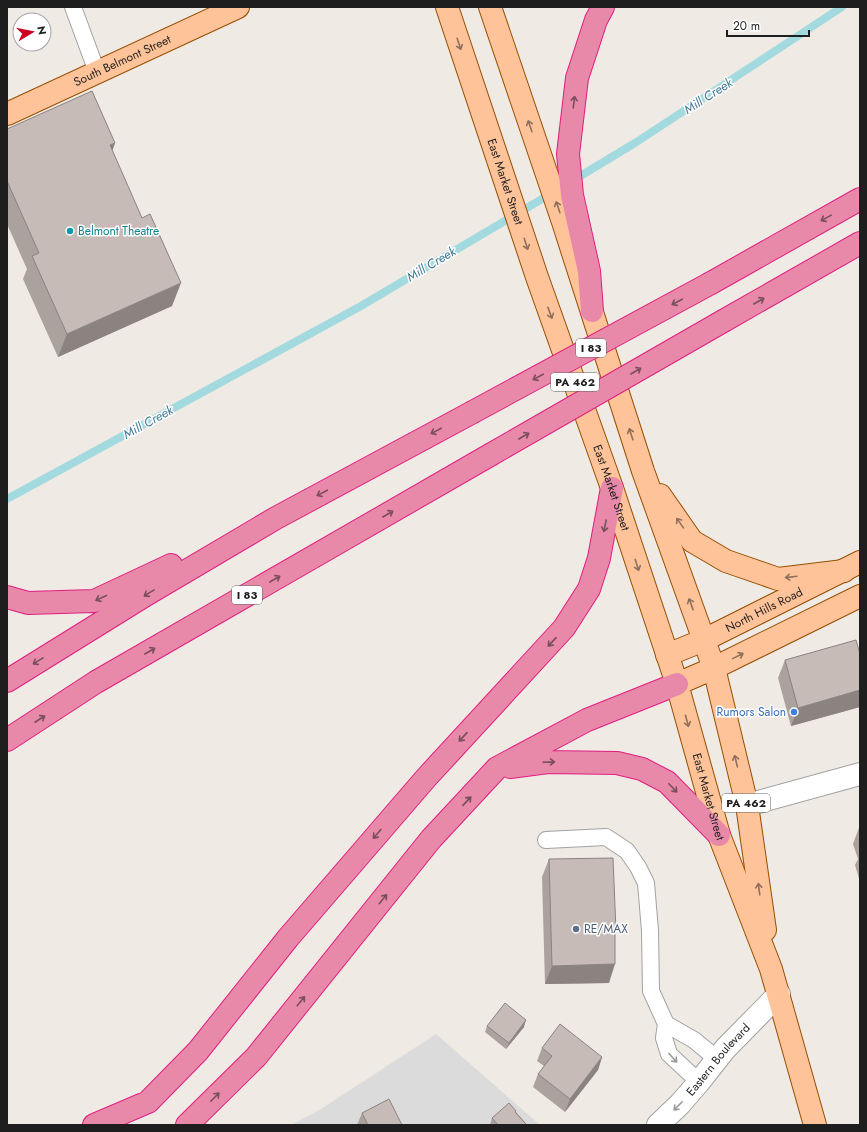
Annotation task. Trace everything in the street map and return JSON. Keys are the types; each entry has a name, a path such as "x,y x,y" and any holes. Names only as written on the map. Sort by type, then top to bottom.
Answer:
{"highway":[{"path":"592,310 589,271 572,195 568,154 577,78 596,20 603,7"},
{"name":"I 83","path":"7,681 144,596 276,518 711,283 860,199"},
{"name":"I 83","path":"7,740 96,682 860,243"},
{"path":"94,1125 148,1102 198,1051 288,938 421,784 564,628 589,589 599,558 612,488"},
{"path":"7,597 28,603 94,601 276,518"},
{"path":"187,1125 256,1056 431,839 497,768 587,720 677,684"},
{"path":"497,768 548,762 617,763 642,768 667,782 719,835"}],"main road":[{"name":"South Belmont Street","path":"7,114 238,7"},
{"name":"East Market Street","path":"447,7 537,277 612,488 677,684 719,835 771,969 815,1125"},
{"name":"East Market Street","path":"490,7 592,310 643,471 714,668 747,805 771,969"},
{"path":"643,471 692,541 726,561 778,579 852,566"},
{"name":"North Hills Road","path":"667,655 704,640 852,566"},
{"path":"677,684 714,668 860,596"}],"street":[{"path":"747,805 860,774"},
{"name":"Eastern Boulevard","path":"658,1125 680,1104 717,1059 779,994"}],"lane":[{"path":"73,7 97,72"},
{"path":"546,840 606,838 627,851 638,867 646,883 650,931 651,992 666,1024 664,1038 669,1054 699,1082"},
{"path":"666,1024 694,1040 717,1059"}],"shaded area":[{"path":"436,1034 540,1125 291,1125 321,1109"}],"building":[{"name":"Belmont Theatre","path":"92,91 115,143 110,145 142,218 150,214 181,283 67,334 32,256 39,253 7,181 7,129"},
{"path":"856,640 860,654 860,690 798,708 785,660"},
{"name":"RE/MAX","path":"613,858 616,931 615,964 552,966 549,859"},
{"path":"505,1003 526,1020 509,1043 487,1026"},
{"path":"560,1024 602,1057 570,1099 538,1074 552,1056 542,1048"},
{"path":"389,1099 402,1125 368,1125 362,1113"},
{"path":"509,1103 527,1125 498,1125 492,1118"}],"waterway":[{"name":"Mill Creek","path":"572,181 635,143 842,7"},
{"name":"Mill Creek","path":"7,499 361,306 552,193"}],"place":[{"name":"Belmont Theatre","path":"70,231"},
{"name":"Rumors Salon","path":"794,712"},
{"name":"RE/MAX","path":"576,929"}]}
